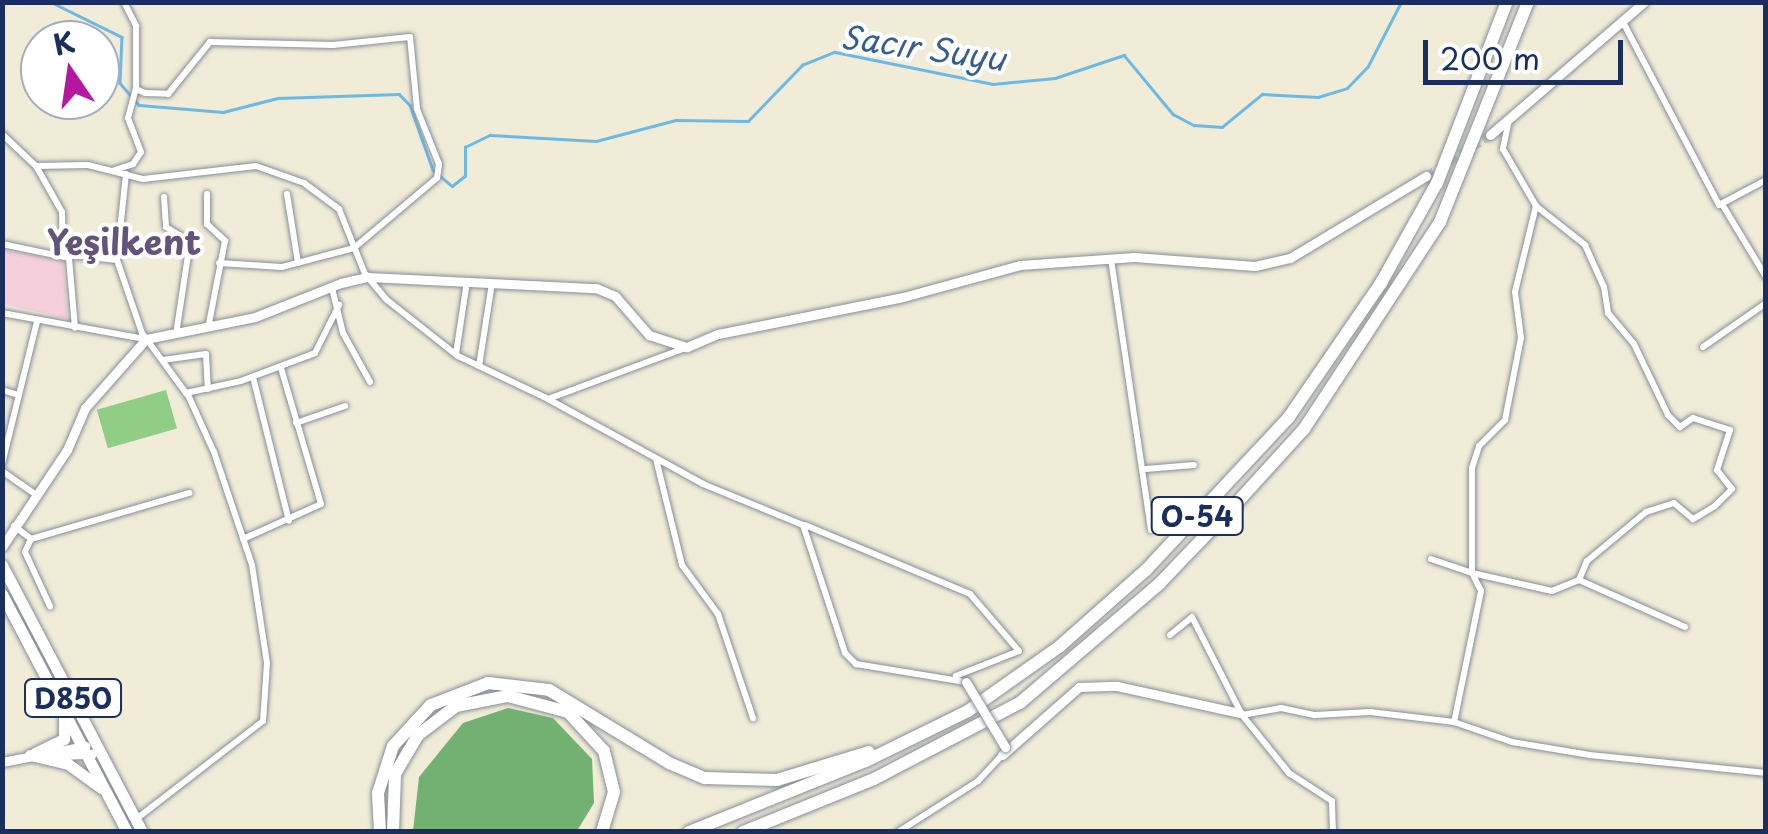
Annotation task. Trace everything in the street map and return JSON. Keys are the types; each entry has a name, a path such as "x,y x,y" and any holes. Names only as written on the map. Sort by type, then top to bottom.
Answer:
{"highway":[{"name":"O-54","path":"689,832 866,762 968,711 1060,646 1146,570 1289,416 1422,213 1507,2"},
{"name":"O-54","path":"743,832 874,779 978,728 1074,660 1160,584 1304,429 1440,222 1528,2"},
{"name":"D850","path":"2,565 93,750 127,832"},
{"name":"D850","path":"2,594 56,693 139,826"},
{"path":"380,832 378,793 393,746 431,705 471,686 508,682 549,690 669,763 741,783 818,769 968,711"},
{"path":"30,754 55,746 67,732 56,693"},
{"path":"393,832 395,774 418,735 456,706 508,696 568,712 604,751 614,792 602,832"},
{"path":"30,754 68,764 112,801"},
{"path":"755,832 874,779"}],"street":[{"path":"112,171 133,164 141,152 128,118 134,91 136,26 124,2"},
{"path":"1490,136 1624,24 1644,2"},
{"path":"1624,24 1675,110 1710,194 1722,204 1766,277"},
{"path":"134,91 168,94 210,42 333,45 410,37 417,109 439,174 354,248 298,263 252,269 219,263"},
{"path":"1431,560 1552,591 1579,580 1588,562 1646,512 1674,503 1694,519 1732,490 1718,470 1730,430 1693,418 1680,427 1668,415 1634,344 1608,314 1604,287 1584,245 1536,206 1503,149 1509,120"},
{"path":"2,134 36,166 62,212 63,254 73,274 75,328"},
{"path":"36,166 112,171 142,178 256,166 304,183 340,209 368,277 456,354 656,458 970,594 1019,651 961,679 856,664 845,652 804,525"},
{"path":"126,174 117,260 146,339 186,393 243,539 267,663 263,720 139,826"},
{"path":"548,399 687,347 1020,265 1111,258 1255,266 1290,258 1426,176"},
{"path":"1722,204 1766,180"},
{"path":"207,194 207,224 224,241 209,323"},
{"path":"287,194 298,263"},
{"path":"164,198 166,228 190,242 178,328"},
{"path":"1454,722 1479,621 1481,591 1472,573 1472,468 1479,446 1505,420 1522,338 1515,292 1536,206"},
{"path":"2,244 117,260"},
{"path":"1111,258 1146,469 1151,530"},
{"path":"2,312 146,339 178,328 255,317 368,277 492,280 596,288 615,296 649,334 687,347"},
{"path":"456,354 468,279"},
{"path":"479,366 492,280"},
{"path":"332,288 343,334 370,382"},
{"path":"1703,347 1766,302"},
{"path":"186,393 280,368 315,352 339,306"},
{"path":"33,493 2,467 38,321"},
{"path":"2,547 8,528 67,450 85,408 146,339"},
{"path":"162,360 206,354 208,389"},
{"path":"243,539 289,522 321,504 280,368"},
{"path":"253,376 289,522"},
{"path":"2,390 18,395"},
{"path":"296,423 344,406"},
{"path":"656,458 682,565 718,614 753,718"},
{"path":"1146,469 1194,465"},
{"path":"8,528 31,539 190,493"},
{"path":"31,539 25,552 50,606"},
{"path":"1579,580 1685,627"},
{"path":"1170,635 1192,618 1240,713"},
{"path":"961,679 1004,751"},
{"path":"898,832 978,781 1004,751 1079,688 1091,686 1240,713"},
{"path":"1334,832 1332,800 1289,773 1242,715 1280,708 1454,722 1532,746 1766,773"},
{"path":"2,762 30,754 93,750"}],"shaded area":[{"path":"2,250 63,260 68,319 3,304"}],"green space":[{"path":"166,390 177,428 108,448 97,410"},
{"path":"508,708 553,718 592,759 594,803 577,831 413,831 419,777 463,723"}],"waterway":[{"name":"Sacır Suyu","path":"51,2 122,37 120,83 139,105 223,112 278,98 399,94 410,105 433,170 452,186 465,176 465,147 490,135 596,141 676,120 748,121 802,65 835,52 993,84 1055,78 1124,55 1173,114 1194,125 1222,127 1262,94 1318,97 1347,88 1368,66 1401,2"}],"tunnel":[{"path":"1426,176 1490,135"}],"district":[{"name":"Yeşilkent","path":"124,241"}]}
